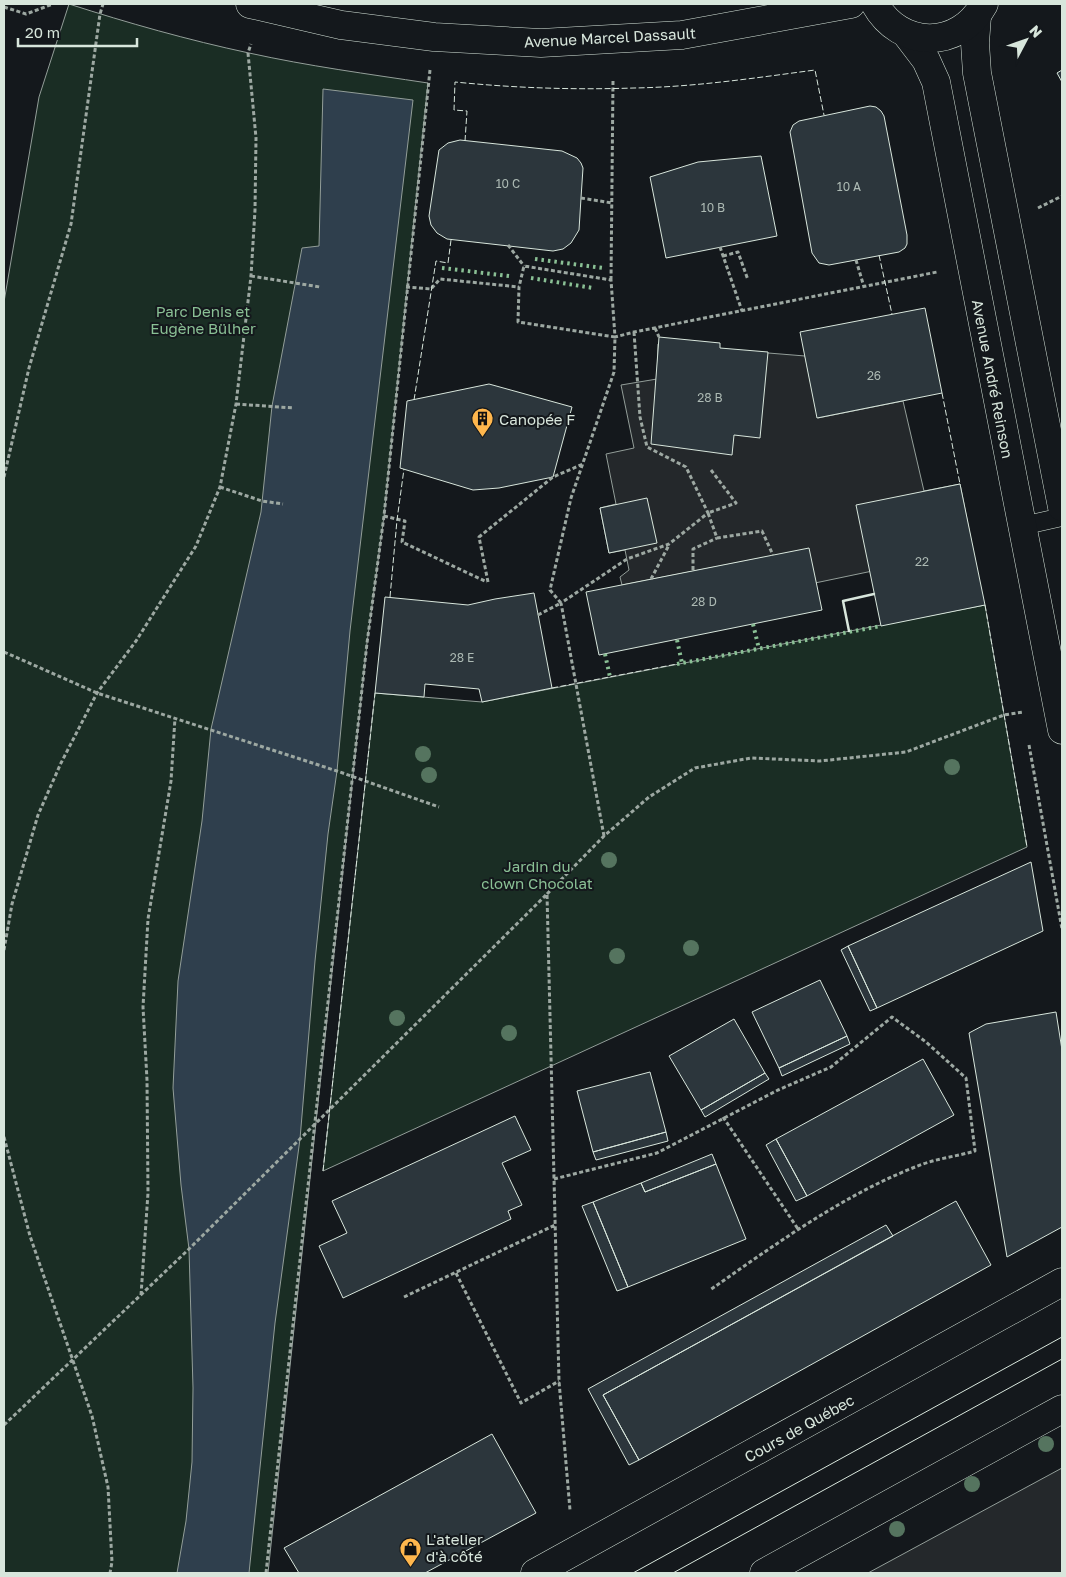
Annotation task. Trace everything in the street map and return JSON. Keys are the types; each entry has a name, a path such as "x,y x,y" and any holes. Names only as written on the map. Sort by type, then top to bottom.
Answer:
{"street":[{"name":"Avenue Marcel Dassault","path":"250,4 341,25 434,37 541,43 682,35 851,4"},
{"path":"875,4 881,14 893,26 907,35 926,38 945,37 963,29 981,10"},
{"path":"981,10 975,43 977,72 1062,507"},
{"name":"Avenue André Reinson","path":"907,35 926,60 936,82 1062,730"},
{"name":"Cours de Québec","path":"535,1573 1062,1282"},
{"path":"764,1573 1062,1409"}],"lane":[{"path":"1022,526 1062,517"}],"path":[{"path":"4,7 26,14 53,4"},
{"path":"4,477 29,368 71,224 103,4"},
{"path":"266,1573 367,642 384,516 406,287 434,37"},
{"path":"4,950 12,904 38,815 61,763 97,693 136,641 196,546 220,488 236,404 251,276 255,210 256,138 248,53 251,44"},
{"path":"604,836 561,603 550,590 571,498 614,372 615,337 611,280 613,81"},
{"path":"1032,209 1039,208 1062,196"},
{"path":"581,198 612,204"},
{"path":"508,245 524,266 611,280"},
{"path":"720,247 742,311"},
{"path":"724,256 738,252 748,280"},
{"path":"856,260 864,287"},
{"path":"524,266 519,287 518,322 615,337 937,272"},
{"path":"251,276 320,287"},
{"path":"406,287 431,288 440,279 519,287"},
{"path":"655,328 659,337"},
{"path":"634,332 640,417 647,447 686,467 708,513 717,538"},
{"path":"236,404 294,408"},
{"path":"384,516 405,521 402,542 488,582 479,537 553,477 583,464"},
{"path":"538,615 561,603 627,559 669,544 708,513 736,503 711,470"},
{"path":"220,488 262,501 283,504"},
{"path":"693,570 693,549 717,538 762,531 773,555"},
{"path":"651,579 669,544"},
{"path":"4,652 97,693 211,729 439,807"},
{"path":"4,1425 183,1255 604,836 649,797 695,768 751,758 820,761 906,752 1004,715 1023,712"},
{"path":"141,1295 148,1194 147,1080 143,1007 148,919 171,782 175,718"},
{"path":"547,894 559,1380 570,1510"},
{"path":"554,1179 657,1153 723,1117 830,1067 892,1017 926,1042 966,1078 975,1151 924,1164 867,1190 798,1229 710,1290"},
{"path":"723,1117 798,1229"},
{"path":"4,1137 30,1236 92,1416 108,1487 112,1562 110,1573"},
{"path":"404,1297 555,1225"},
{"path":"456,1273 522,1403 559,1380"}],"green space":[{"name":"Parc Denis et Eugène Bülher","path":"69,4 158,31 271,58 428,83 384,516 367,643 268,1573 4,1573 4,302 39,97"},
{"name":"Jardin du clown Chocolat","path":"985,605 1027,847 323,1171 375,693 482,702"}],"shaded area":[{"path":"658,344 805,356 818,418 903,401 924,491 960,484 973,550 815,583 808,549 622,585 620,577 629,570 625,550 609,553 600,508 616,504 606,454 634,448 621,385 657,379"},
{"path":"1062,1468 1062,1573 868,1573"}],"water":[{"path":"323,89 413,100 350,631 337,771 328,834 315,961 300,1139 275,1323 249,1573 177,1573 186,1521 192,1462 193,1388 189,1249 181,1185 173,1088 178,981 202,821 211,729 261,512 272,406 302,248 319,246"}],"building":[{"path":"1062,70 1062,82 1057,73"},
{"path":"870,106 876,107 884,116 907,235 907,244 899,252 829,265 819,263 812,253 790,132 793,125 799,121"},
{"path":"460,140 562,151 577,158 583,168 579,230 571,243 563,249 553,251 447,239 437,233 431,225 429,216 439,150 448,143"},
{"path":"761,156 777,236 666,258 650,177 698,162"},
{"path":"925,308 942,393 817,418 800,332"},
{"path":"659,337 720,343 720,348 768,352 760,438 734,435 732,455 651,444"},
{"name":"Canopée F","path":"489,384 572,407 553,477 499,488 473,490 400,468 407,401"},
{"path":"960,484 985,605 881,626 856,505"},
{"path":"647,498 657,543 609,553 600,508"},
{"path":"809,548 822,610 599,655 586,592"},
{"path":"534,593 552,688 482,702 479,689 425,684 424,697 375,693 385,597 468,605"},
{"path":"1031,862 1043,931 877,1008 848,946"},
{"path":"848,946 877,1008 870,1011 841,950"},
{"path":"820,980 847,1036 779,1068 752,1012"},
{"path":"1056,1012 1062,1050 1062,1227 1007,1257 969,1033 986,1024"},
{"path":"734,1019 765,1073 701,1110 669,1056"},
{"path":"847,1036 850,1044 782,1076 779,1068"},
{"path":"923,1059 954,1115 807,1196 776,1139"},
{"path":"650,1072 666,1132 593,1152 577,1091"},
{"path":"765,1073 769,1079 705,1117 701,1110"},
{"path":"515,1116 531,1150 502,1163 522,1205 508,1211 511,1219 343,1298 319,1246 347,1233 332,1201"},
{"path":"666,1132 668,1141 596,1160 593,1152"},
{"path":"776,1139 807,1196 796,1201 766,1145"},
{"path":"712,1154 716,1164 645,1192 641,1183"},
{"path":"716,1164 746,1239 628,1287 593,1202 641,1183 645,1192"},
{"path":"956,1201 991,1265 639,1460 603,1395"},
{"path":"593,1202 628,1287 617,1291 582,1206"},
{"path":"886,1225 893,1236 603,1395 639,1460 629,1465 588,1389"},
{"path":"492,1434 536,1513 425,1573 299,1573 284,1548"}],"tram line":[{"path":"633,1573 1062,1337"},
{"path":"673,1573 1062,1359"}],"hedge":[{"path":"535,259 603,268"},
{"path":"442,268 509,276"},
{"path":"531,278 593,288"},
{"path":"753,624 759,649"},
{"path":"677,664 881,626"},
{"path":"677,640 682,663"},
{"path":"605,654 610,677"}],"fence":[{"path":"465,141 467,111 454,110 455,82 544,88 657,87 724,82 815,70 824,115"},
{"path":"414,400 436,261 448,263 451,240"},
{"path":"879,255 892,314"},
{"path":"942,393 960,484"},
{"path":"390,597 404,469"},
{"path":"985,605 1027,847"},
{"path":"552,688 677,664"},
{"path":"323,1171 375,693"}],"wall":[{"path":"849,631 843,601 874,594"}],"place":[{"name":"Canopée F","path":"483,438"},
{"name":"L'atelier d'à côté","path":"410,1567"}]}
